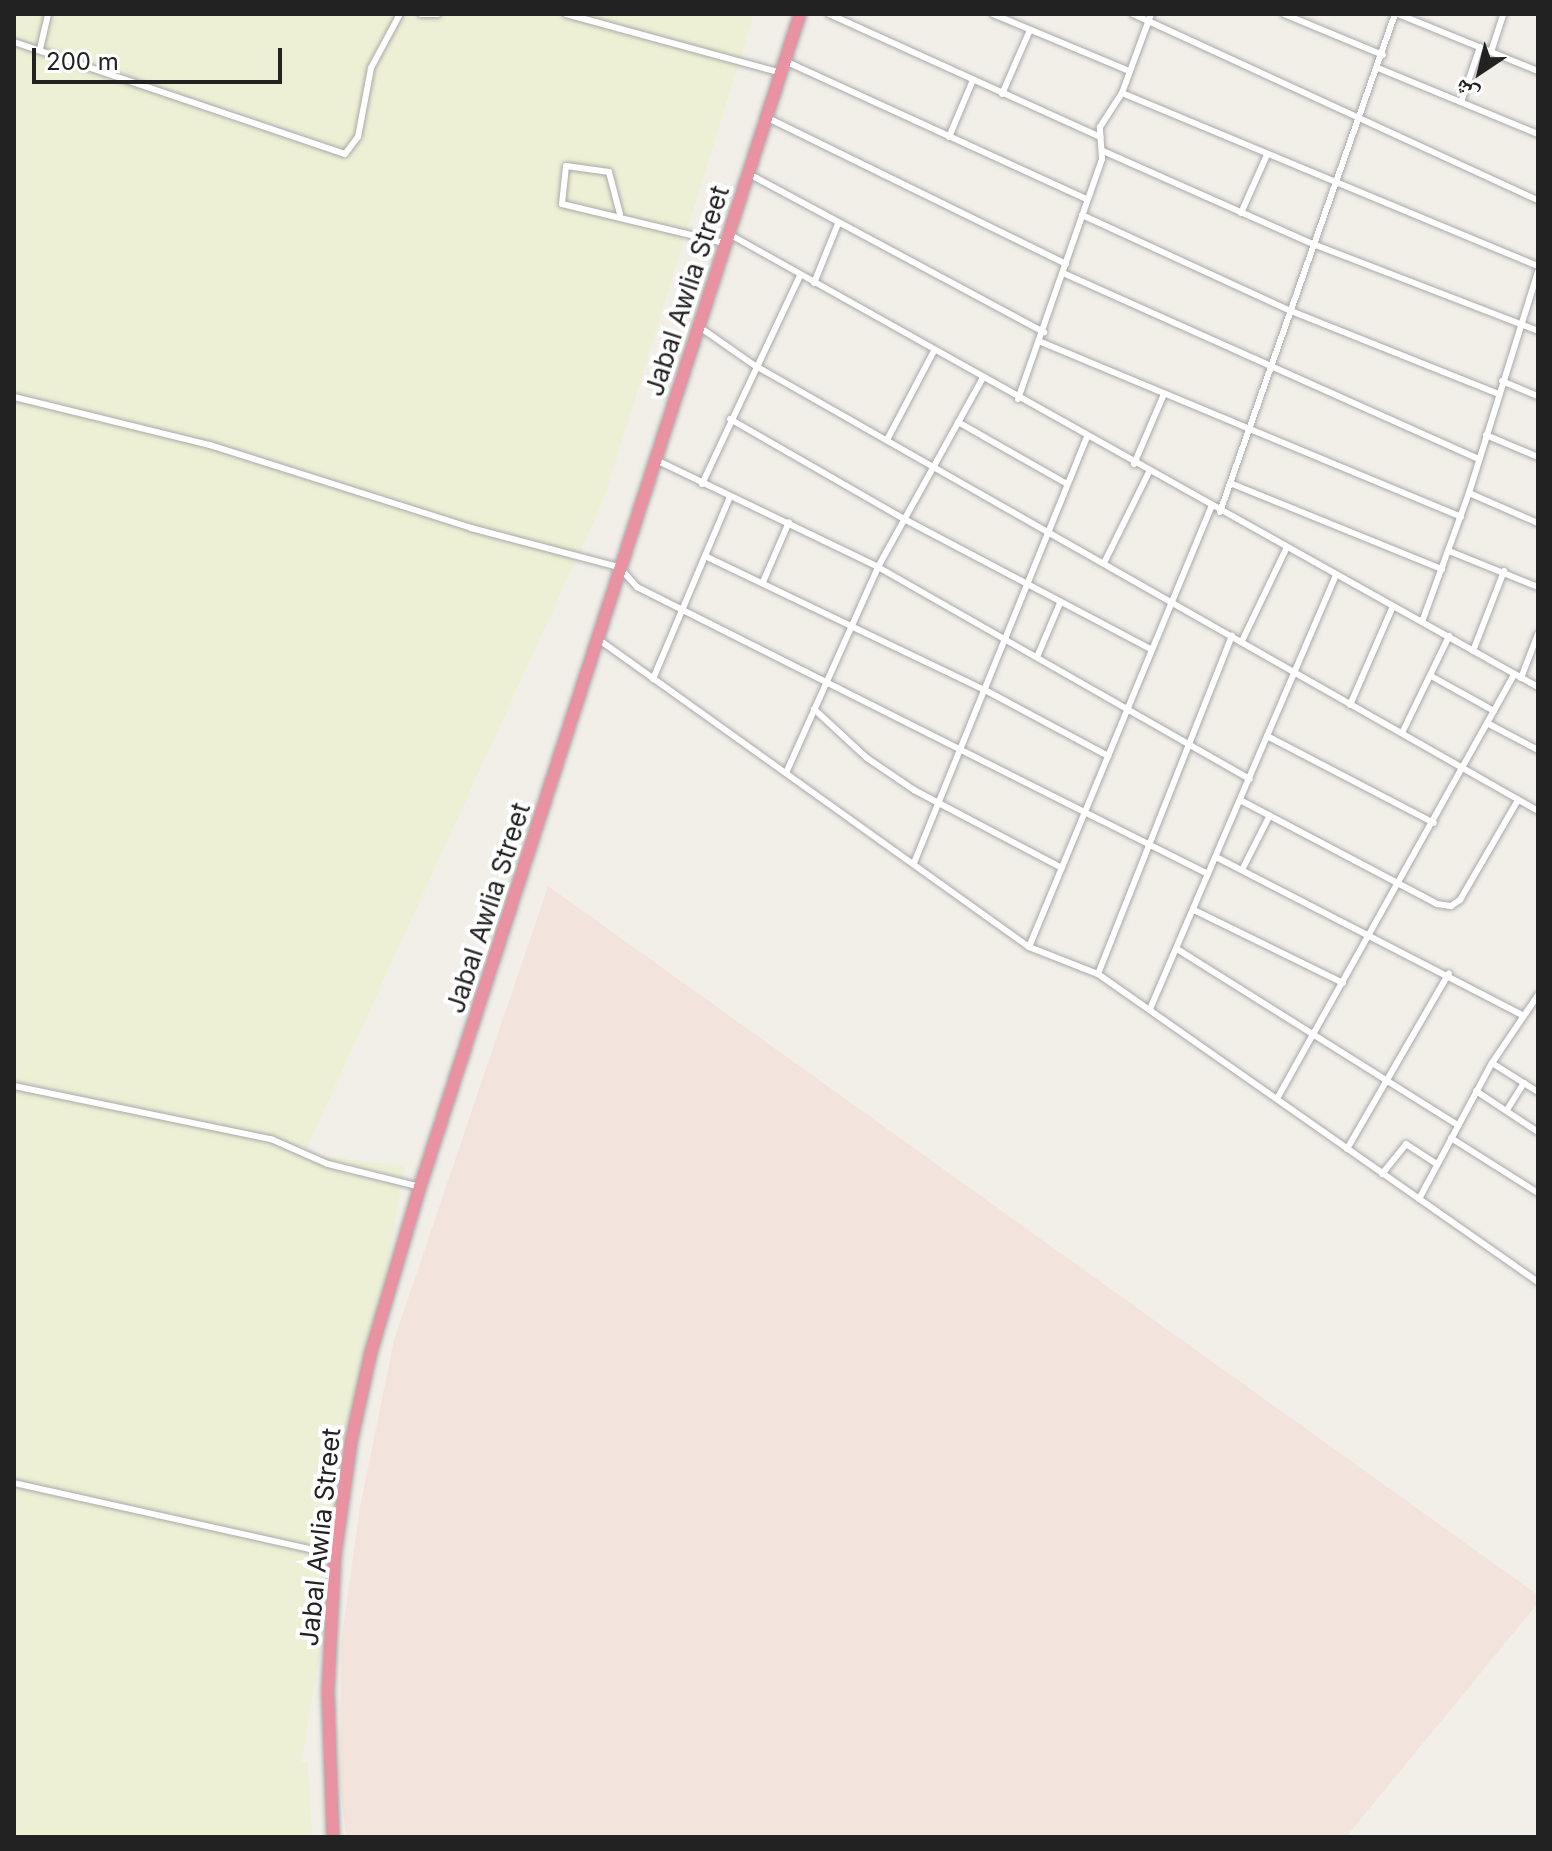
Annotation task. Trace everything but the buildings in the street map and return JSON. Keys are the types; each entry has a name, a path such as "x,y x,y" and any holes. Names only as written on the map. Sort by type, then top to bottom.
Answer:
{"highway":[{"name":"Jabal Awlia Street","path":"333,1837 328,1704 335,1555 360,1396 420,1187 800,14"}],"street":[{"path":"40,49 48,14"},
{"path":"14,42 345,154 358,137 367,79 400,14"},
{"path":"421,14 438,14"},
{"path":"566,14 783,67 1087,199"},
{"path":"829,14 1100,137"},
{"path":"993,14 1129,71"},
{"path":"1133,14 1150,18 1360,121 1538,200"},
{"path":"1284,14 1383,55"},
{"path":"1220,512 1397,14 1538,71"},
{"path":"1491,52 1503,14"},
{"path":"1018,399 1041,342 1103,151 1100,137 1102,124 1122,93 1150,18"},
{"path":"1002,94 1030,30"},
{"path":"1461,102 1480,47"},
{"path":"1378,68 1538,134"},
{"path":"949,137 973,80"},
{"path":"1122,93 1538,268 1469,493 1422,622"},
{"path":"767,117 1066,264"},
{"path":"1103,151 1313,244 1538,331"},
{"path":"1241,213 1267,155"},
{"path":"620,214 609,172 566,166 562,204 727,239 814,283 1538,687"},
{"path":"749,174 1044,332"},
{"path":"1082,215 1291,311 1498,394"},
{"path":"814,283 838,224"},
{"path":"1063,273 1479,459"},
{"path":"702,484 754,365 800,276"},
{"path":"698,326 754,365 1538,811"},
{"path":"1041,342 1461,517"},
{"path":"887,440 934,351"},
{"path":"786,773 878,567 982,379"},
{"path":"1502,381 1538,396"},
{"path":"1134,464 1164,394"},
{"path":"14,397 210,445 471,528 619,567 637,587 961,746 1082,814 1208,874"},
{"path":"730,419 1026,586 1152,650"},
{"path":"958,422 1067,484"},
{"path":"1486,435 1538,457"},
{"path":"914,863 1087,438"},
{"path":"654,459 878,567 1128,707 1189,747 1250,779"},
{"path":"1104,563 1149,472"},
{"path":"1230,483 1442,569"},
{"path":"1469,493 1538,523"},
{"path":"653,679 730,497"},
{"path":"1029,947 1211,507"},
{"path":"763,582 789,522"},
{"path":"1242,641 1286,549"},
{"path":"1449,551 1538,587"},
{"path":"707,557 985,690 1108,756"},
{"path":"1473,651 1504,571"},
{"path":"1150,1009 1336,576"},
{"path":"1037,657 1060,603"},
{"path":"1350,705 1393,606"},
{"path":"1278,1097 1402,883 1462,767 1517,677 1538,634"},
{"path":"1098,974 1232,636"},
{"path":"1402,733 1449,636"},
{"path":"598,639 1029,947 1098,974 1278,1097 1382,1174 1538,1282"},
{"path":"1431,676 1494,711"},
{"path":"814,709 867,758 937,801 1062,868"},
{"path":"1487,723 1538,750"},
{"path":"1267,736 1434,823"},
{"path":"1240,800 1437,904 1451,906 1460,900 1518,800"},
{"path":"1243,868 1270,815"},
{"path":"1216,857 1449,973 1522,1015"},
{"path":"1194,910 1343,983"},
{"path":"1177,949 1312,1038 1458,1125"},
{"path":"1347,1149 1449,973"},
{"path":"1419,1199 1492,1063 1538,995"},
{"path":"1492,1063 1538,1092"},
{"path":"1507,1110 1524,1083"},
{"path":"14,1086 271,1139 328,1164 420,1187"},
{"path":"1476,1091 1538,1132"},
{"path":"1451,1138 1538,1193"},
{"path":"1382,1174 1406,1144 1437,1164"},
{"path":"14,1483 335,1555"}],"shaded area":[{"path":"548,886 1538,1595 1538,1603 1346,1837 346,1837 340,1783 341,1643 360,1507 394,1340"}],"green space":[{"path":"14,14 754,14 604,499 304,1154 405,1166 301,1762 308,1762 312,1837 14,1837"}]}
